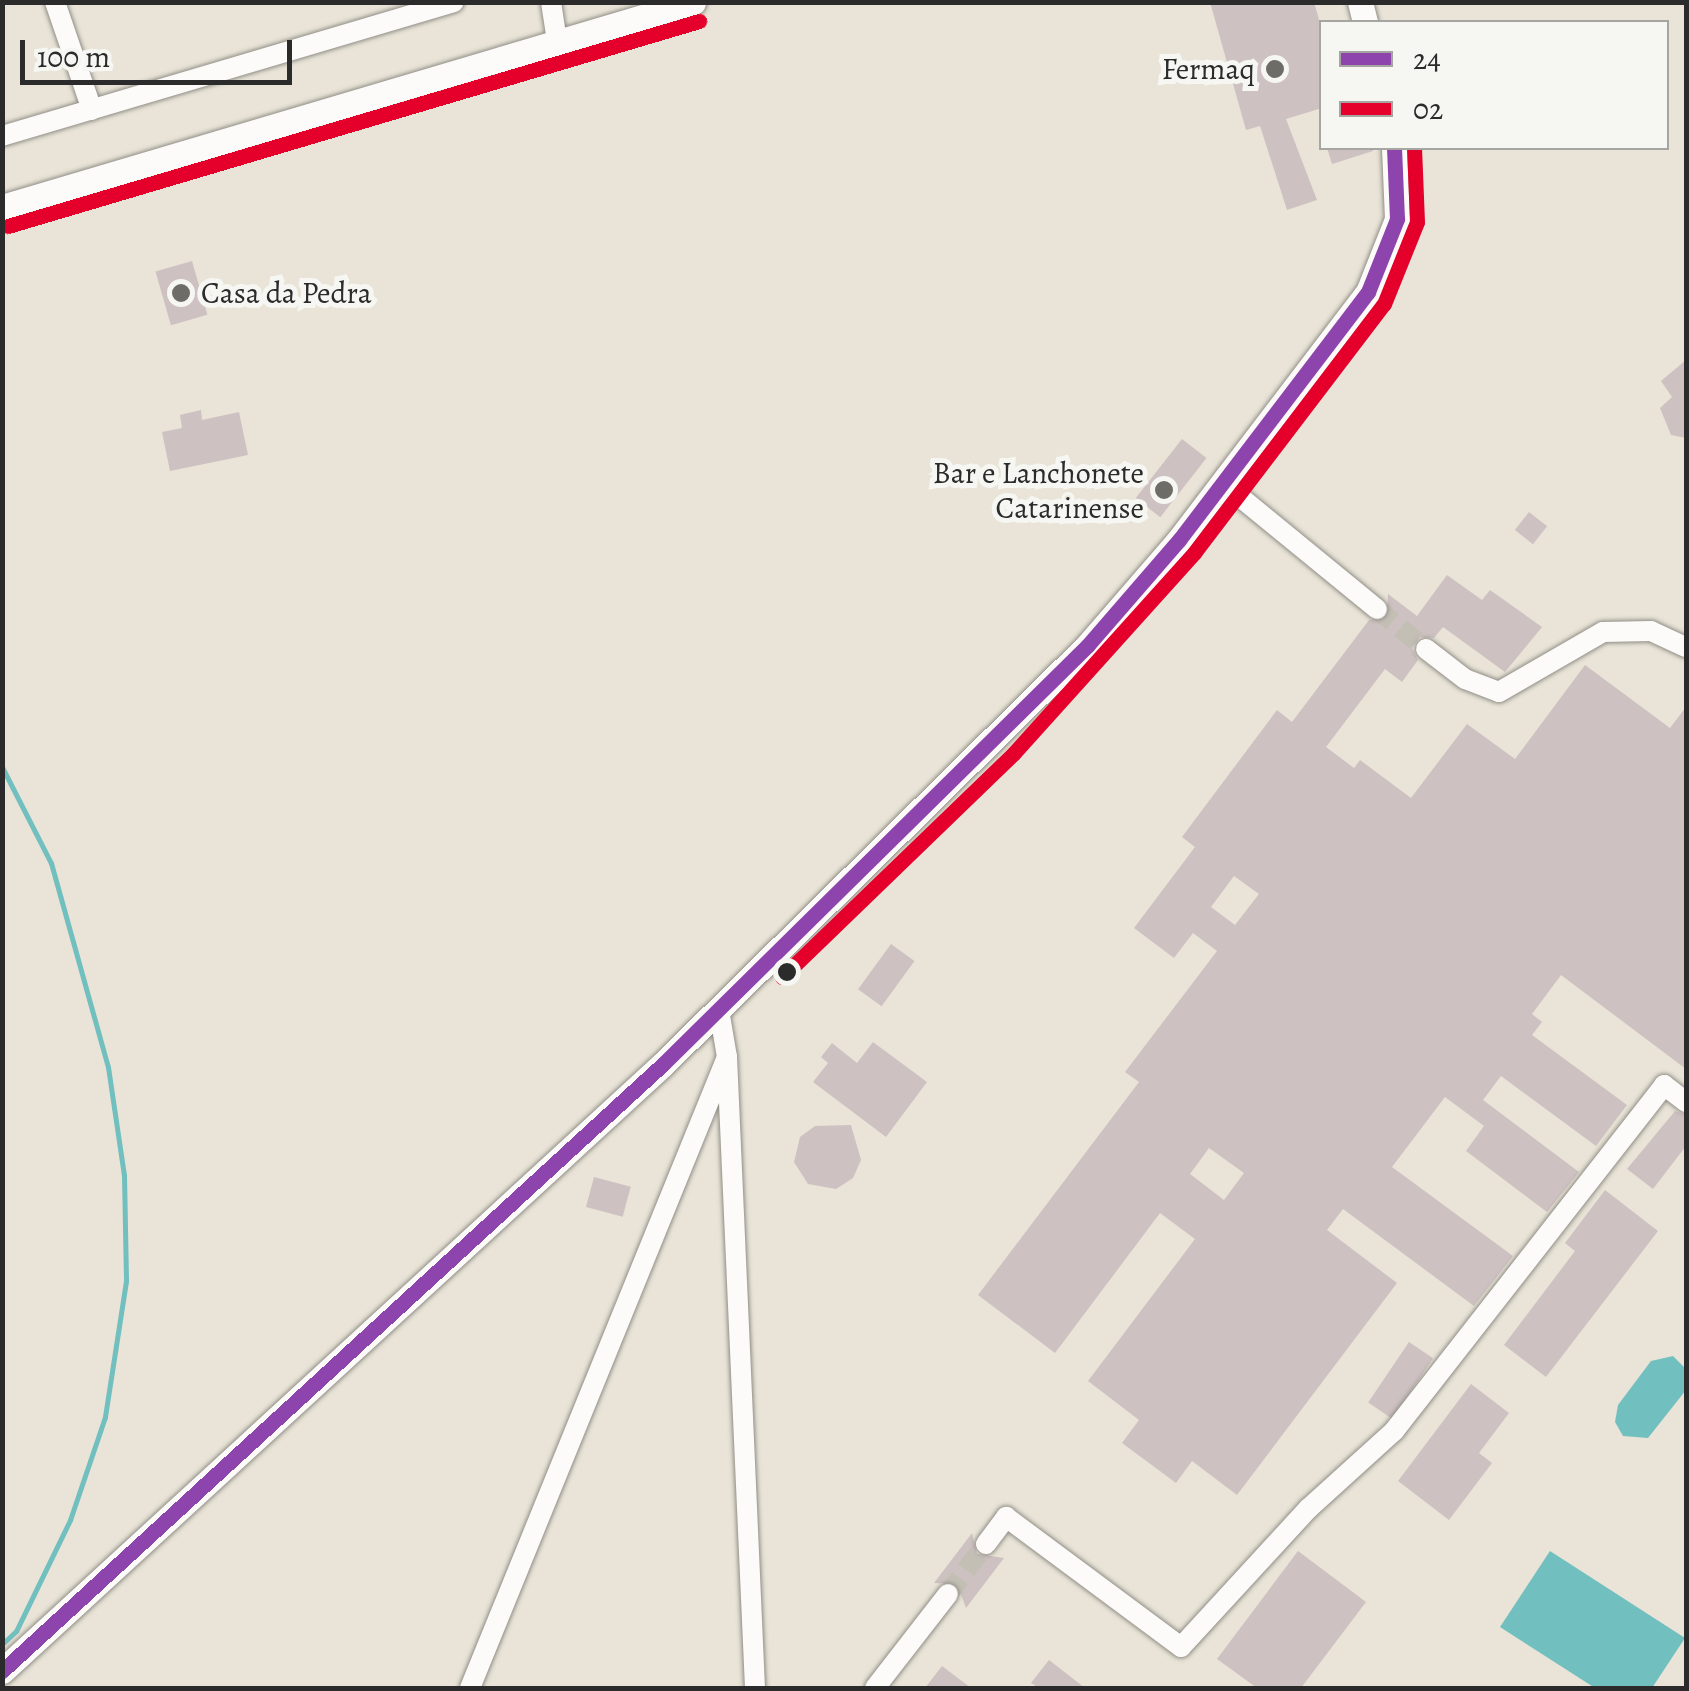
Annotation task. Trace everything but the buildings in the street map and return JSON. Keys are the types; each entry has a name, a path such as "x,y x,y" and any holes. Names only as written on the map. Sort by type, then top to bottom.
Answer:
{"main road":[{"path":"2,207 436,77 558,48 694,2"},
{"path":"2,1671 719,1010 1012,726 1222,483 1368,292 1396,219 1394,150"}],"street":[{"path":"56,2 92,110"},
{"path":"2,136 454,2"},
{"path":"552,2 558,48"},
{"path":"1222,483 1377,609"},
{"path":"1426,649 1465,679 1498,692 1603,632 1651,631 1686,647"},
{"path":"719,1010 727,1057 755,1688"},
{"path":"470,1688 727,1057"},
{"path":"986,1544 1006,1516 1181,1647 1309,1508 1394,1431 1664,1085 1686,1102"},
{"path":"875,1688 948,1594"}],"water":[{"path":"1673,1356 1686,1369 1686,1390 1648,1438 1623,1436 1615,1422 1618,1405 1651,1361"},
{"path":"1550,1551 1685,1638 1652,1688 1595,1688 1500,1627"}],"waterway":[{"path":"2,767 51,863 108,1067 124,1175 126,1281 105,1417 70,1520 16,1631 2,1644"}],"tunnel":[{"path":"1377,609 1426,649"},
{"path":"948,1594 986,1544"}],"transit line":[{"name":"02","path":"8,226 699,21"},
{"name":"24","path":"2,1671 663,1064 1088,645 1179,540 1368,292 1397,219 1394,150"},
{"name":"02","path":"782,977 1014,753 1194,553 1384,304 1417,222 1414,150"}],"place":[{"name":"Fermaq","path":"1275,69"},
{"name":"Casa da Pedra","path":"181,293"},
{"name":"Bar e Lanchonete Catarinense","path":"1164,490"}]}
